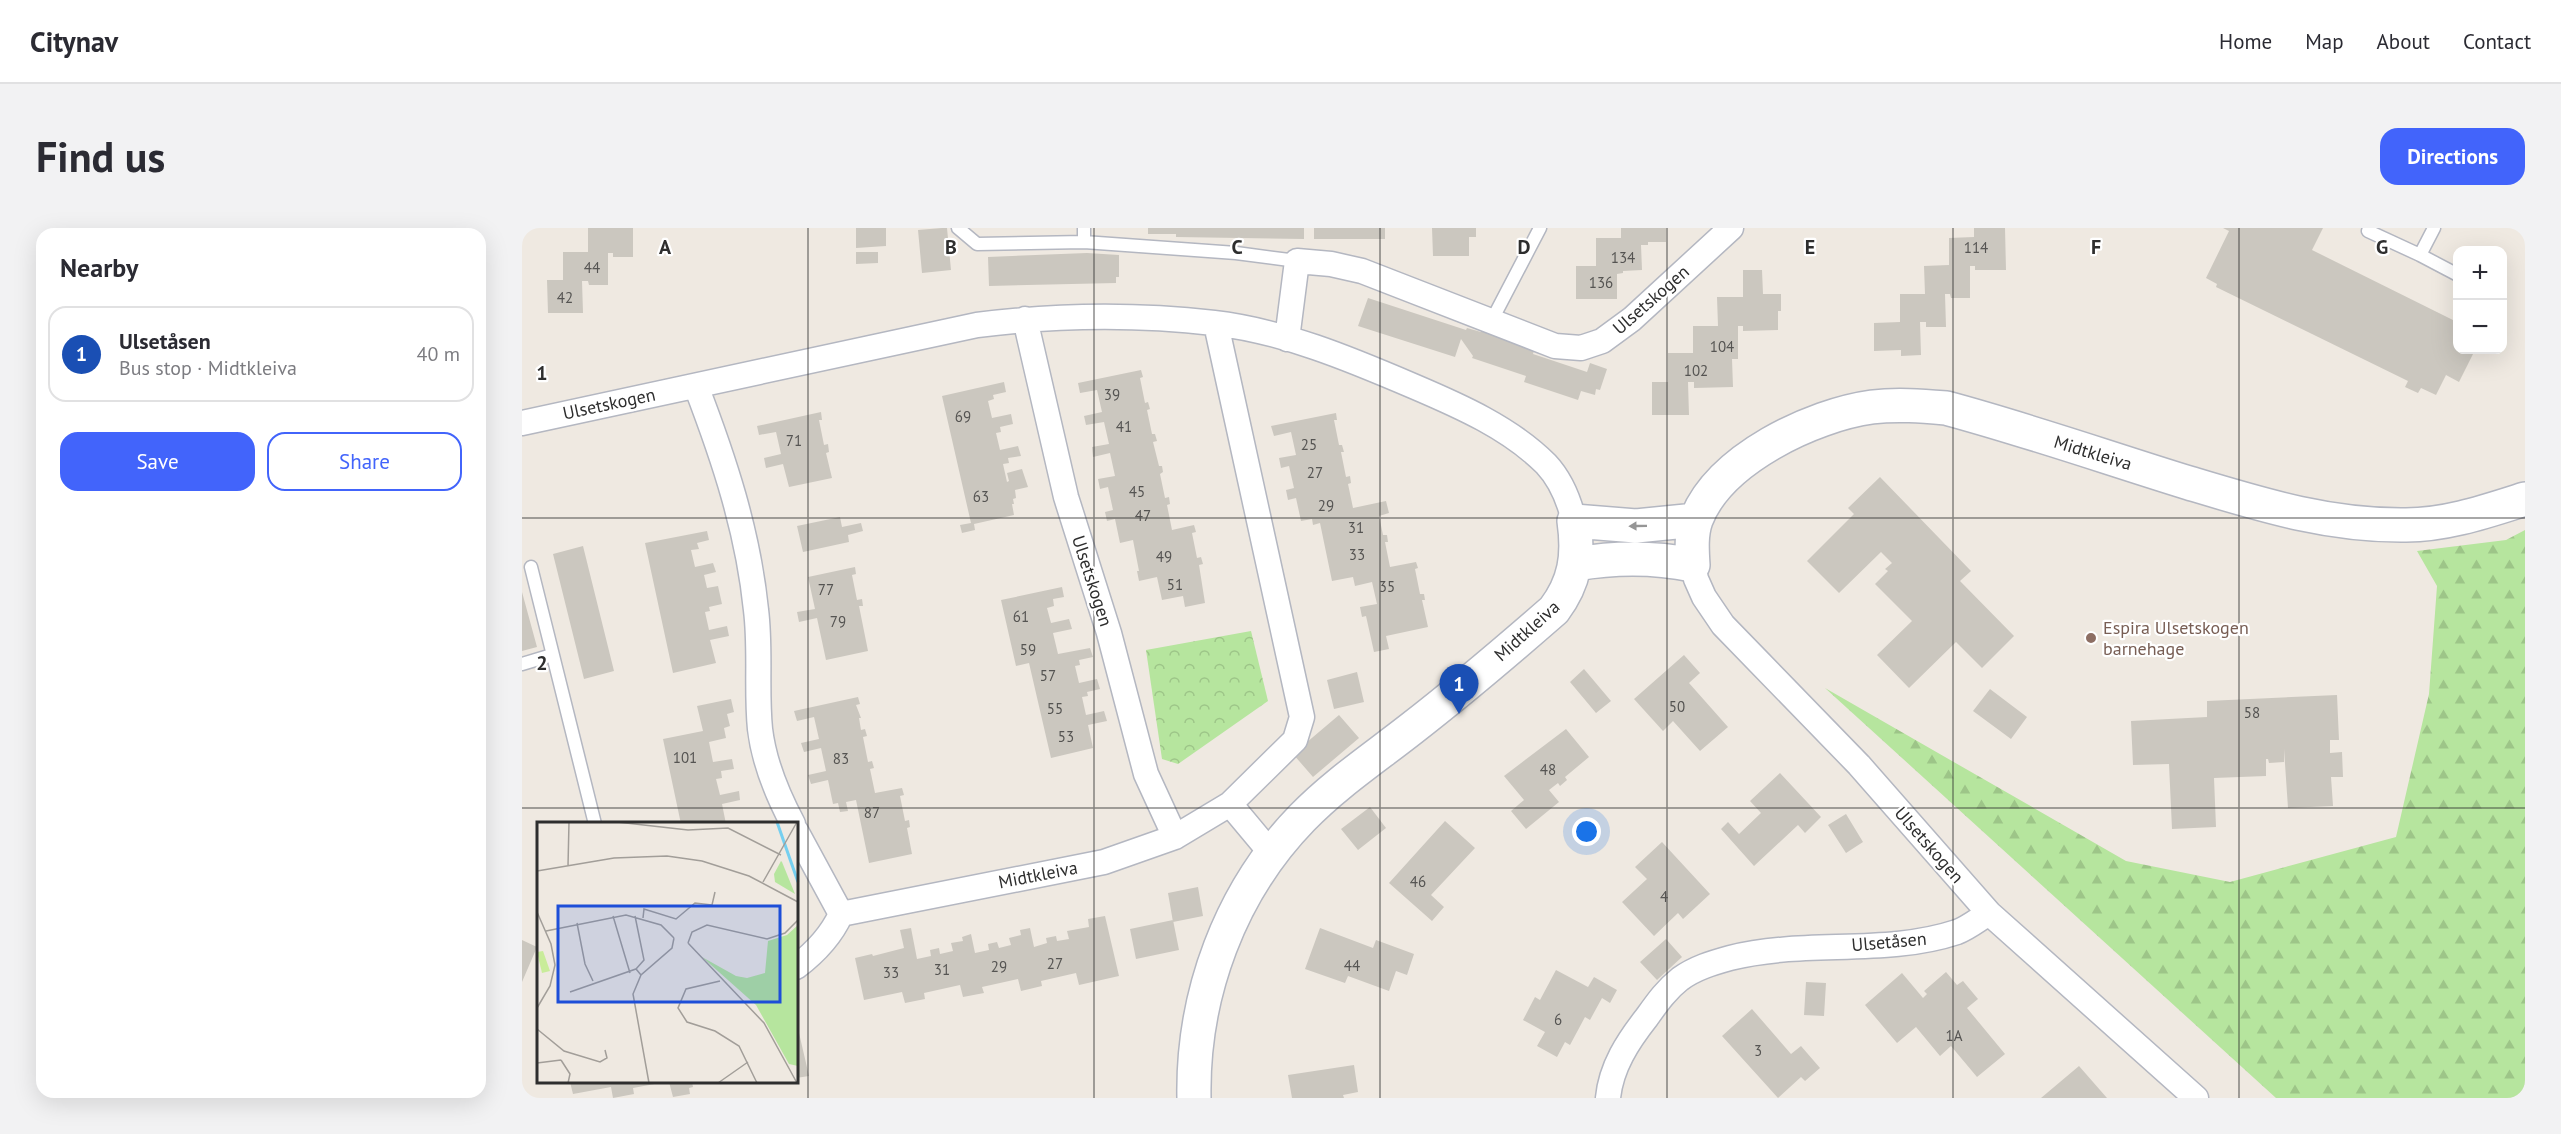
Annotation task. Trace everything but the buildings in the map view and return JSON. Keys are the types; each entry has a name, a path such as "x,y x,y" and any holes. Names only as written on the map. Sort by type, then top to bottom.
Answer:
{"street":[{"name":"Ulsetskogen","path":"1297,261 1330,264 1362,271 1555,346 1569,348 1592,346 1625,325 1731,228"},
{"path":"1287,339 1297,261"},
{"name":"Ulsetskogen","path":"522,423 977,325 1025,319 1141,318 1216,324 1287,339 1364,365 1450,402 1515,437 1547,465 1566,495 1574,521"},
{"name":"Ulsetskogen","path":"1025,319 1066,497 1109,633 1146,774 1175,837"},
{"path":"1216,324 1302,717 1298,732 1290,745 1230,804 1272,853"},
{"path":"696,386 728,474 744,532 756,610 760,730 772,780 792,822"},
{"name":"Midtkleiva","path":"1693,565 1692,542 1696,520 1707,500 1733,471 1764,447 1794,430 1835,415 1872,407 1910,405 1946,408 2311,518 2361,524 2408,525 2465,517 2525,499"},
{"path":"1574,521 1636,526 1696,520"},
{"name":"Midtkleiva","path":"1194,1098 1196,1052 1207,987 1234,915 1249,885 1272,853 1302,818 1339,784 1412,728 1554,610 1565,595 1576,564 1577,542 1574,521"},
{"path":"1576,564 1636,557 1664,559 1693,565"},
{"name":"Ulsetskogen","path":"1693,565 1704,597 1723,625 1859,765 1989,913 2196,1098"},
{"name":"Midtkleiva","path":"841,914 1104,862 1175,837 1230,804"},
{"path":"798,835 841,914 835,928 812,956 798,966"},
{"name":"Ulsetåsen","path":"1608,1098 1610,1081 1627,1041 1658,1000 1681,979 1707,964 1753,952 1885,944 1933,938 1959,931 1989,913"}],"lane":[{"name":"Ulsetskogen","path":"958,228 977,244 1084,242 1236,253 1297,261"},
{"path":"1084,228 1084,242"},
{"path":"1492,320 1540,228"},
{"path":"2420,255 2434,228"},
{"path":"2368,231 2453,273"},
{"path":"531,567 594,822"},
{"path":"522,664 552,655"}],"green space":[{"path":"2525,530 2525,1098 2276,1098 1825,688 2126,861 2230,882 2396,837 2429,694 2437,586 2417,551 2506,540"},
{"path":"1251,631 1268,701 1178,764 1162,759 1146,650"}],"place":[{"name":"Espira Ulsetskogen barnehage","path":"2091,638"},
{"name":"Ulsetåsen","path":"1459,714"}]}
